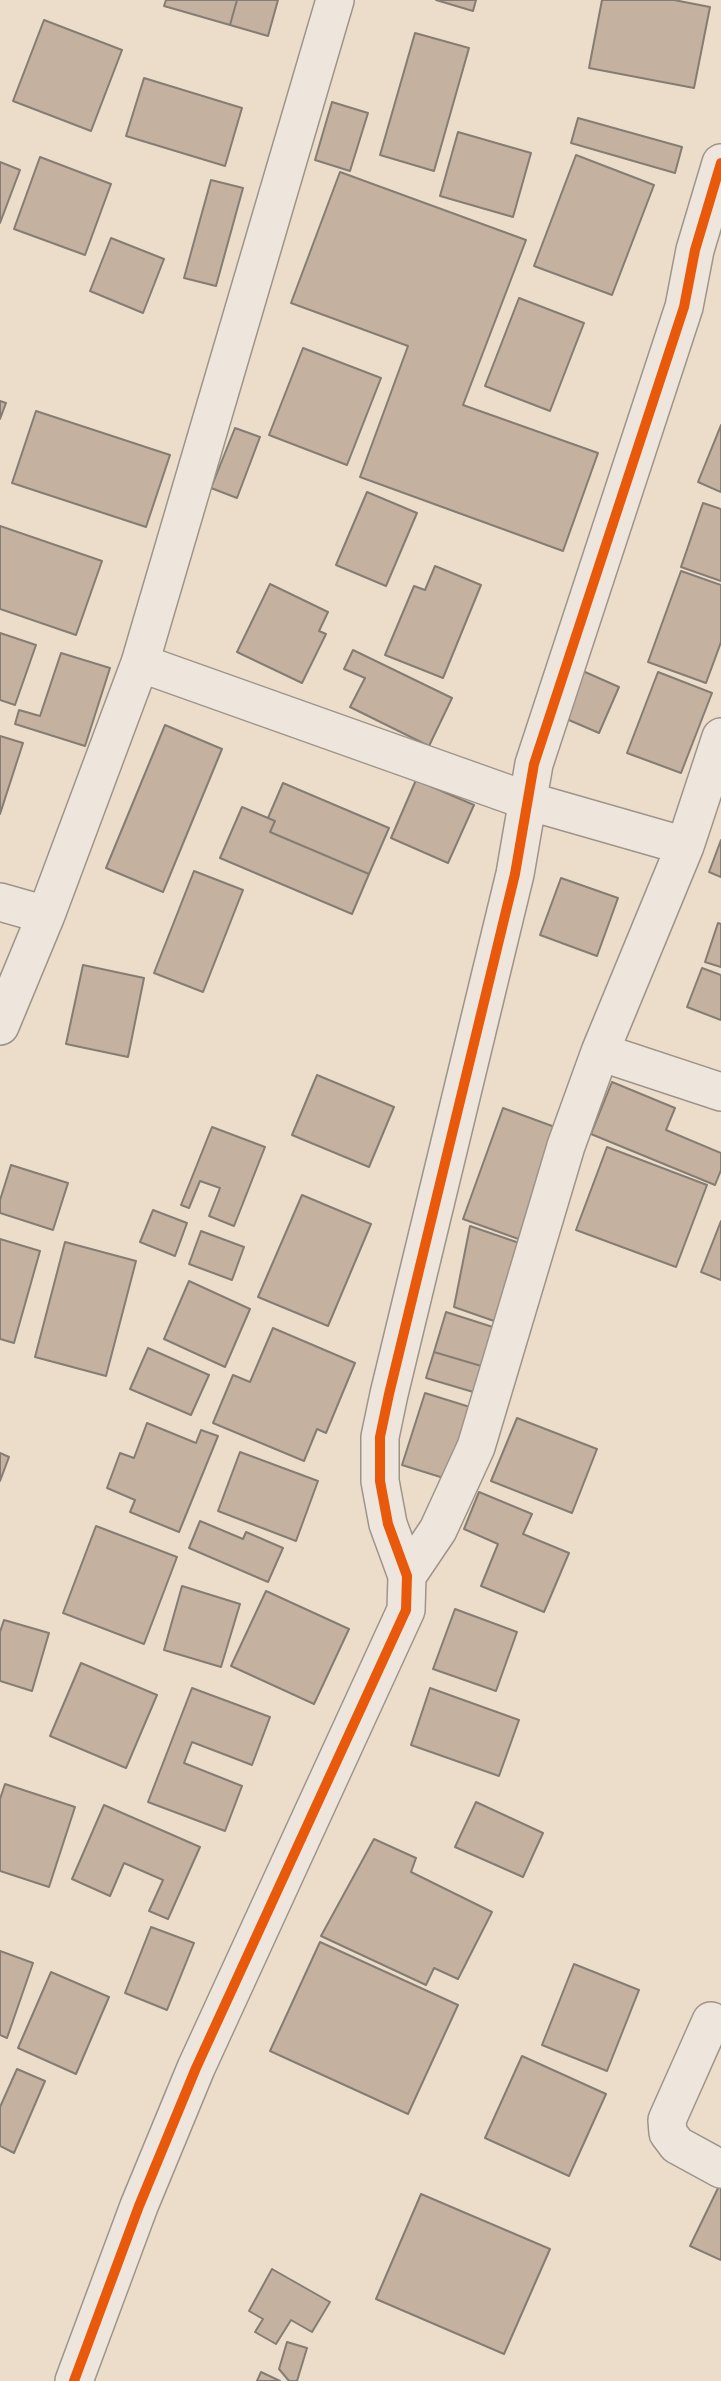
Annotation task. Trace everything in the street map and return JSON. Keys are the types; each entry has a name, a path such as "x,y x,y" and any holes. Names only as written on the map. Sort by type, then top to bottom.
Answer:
{"street":[{"path":"0,1026 46,915 140,663 335,0"},
{"path":"74,2381 139,2206 196,2068 401,1625 409,1592 407,1576 388,1524 380,1481 380,1437 515,874 543,733 684,307 695,250 721,163"},
{"path":"140,663 528,801 685,846"},
{"path":"407,1576 438,1530 476,1447 566,1146 600,1052 685,846 721,737"},
{"path":"0,902 46,915"},
{"path":"600,1052 721,1092"},
{"path":"711,2021 667,2120 668,2133 677,2145 721,2169"}],"building":[{"path":"166,0 237,0 230,25 164,6"},
{"path":"237,0 278,0 268,36 230,25"},
{"path":"436,0 476,0 473,11"},
{"path":"602,0 674,0 710,7 694,88 589,68"},
{"path":"44,20 122,50 91,131 13,101"},
{"path":"415,33 469,48 434,171 380,155"},
{"path":"144,78 242,108 225,166 126,136"},
{"path":"332,102 368,113 350,171 315,160"},
{"path":"578,118 682,147 675,173 571,143"},
{"path":"458,132 531,153 513,217 440,196"},
{"path":"576,155 654,185 612,295 534,266"},
{"path":"40,157 111,184 85,255 14,229"},
{"path":"0,162 20,170 0,223"},
{"path":"340,172 526,240 463,405 598,453 563,551 360,477 408,346 291,303"},
{"path":"211,180 243,188 216,286 184,278"},
{"path":"111,238 164,259 143,313 90,291"},
{"path":"519,298 584,323 550,411 485,386"},
{"path":"303,348 381,378 347,465 269,435"},
{"path":"0,401 6,403 0,419"},
{"path":"36,411 170,455 146,527 12,483"},
{"path":"721,425 721,492 698,482"},
{"path":"235,428 260,437 237,498 211,488"},
{"path":"367,492 417,513 386,586 336,565"},
{"path":"703,503 721,509 721,581 681,567"},
{"path":"0,526 102,561 76,635 0,609"},
{"path":"435,566 481,585 443,678 385,655 414,586 425,590"},
{"path":"681,571 721,585 721,642 706,683 648,662"},
{"path":"270,584 328,612 319,631 326,634 302,683 237,652"},
{"path":"0,633 36,645 15,705 0,700"},
{"path":"353,650 452,698 429,746 350,707 365,678 344,669"},
{"path":"61,653 110,668 85,746 15,724 19,710 40,716"},
{"path":"576,668 619,687 599,733 555,714"},
{"path":"658,672 712,693 681,773 627,753"},
{"path":"165,725 222,749 163,892 106,868"},
{"path":"0,736 23,743 0,814"},
{"path":"416,780 474,805 448,863 391,838"},
{"path":"283,783 389,828 369,874 270,832 275,821 268,818"},
{"path":"242,807 275,821 270,832 369,874 352,914 220,858"},
{"path":"721,840 721,877 709,872"},
{"path":"194,871 243,890 203,992 154,973"},
{"path":"561,878 618,898 597,956 540,935"},
{"path":"718,923 721,924 721,967 705,962"},
{"path":"83,965 144,978 128,1057 66,1044"},
{"path":"702,968 721,975 721,1020 687,1007"},
{"path":"317,1075 394,1107 369,1167 292,1135"},
{"path":"612,1082 675,1108 666,1130 721,1153 721,1170 715,1185 591,1134"},
{"path":"503,1108 563,1130 524,1241 463,1219"},
{"path":"212,1127 265,1147 234,1226 209,1216 220,1188 200,1181 189,1208 181,1205"},
{"path":"607,1147 707,1185 676,1267 576,1230"},
{"path":"11,1165 68,1183 53,1230 0,1213 0,1200"},
{"path":"302,1195 371,1224 328,1326 258,1297"},
{"path":"153,1210 187,1223 175,1256 140,1242"},
{"path":"721,1221 721,1280 701,1272"},
{"path":"470,1226 525,1245 497,1322 454,1307"},
{"path":"201,1231 244,1247 232,1280 189,1264"},
{"path":"0,1239 40,1251 14,1343 0,1339"},
{"path":"65,1242 136,1261 106,1376 35,1357"},
{"path":"189,1281 250,1309 225,1367 164,1339"},
{"path":"446,1312 499,1329 488,1368 434,1352"},
{"path":"273,1328 355,1363 326,1433 317,1429 304,1461 213,1423 233,1375 250,1382"},
{"path":"148,1348 209,1375 191,1415 130,1389"},
{"path":"434,1352 488,1368 480,1394 426,1378"},
{"path":"425,1393 473,1408 450,1480 402,1465"},
{"path":"517,1418 597,1449 572,1513 491,1481"},
{"path":"147,1423 196,1443 201,1430 218,1436 179,1532 130,1512 135,1500 107,1488 120,1453 134,1458"},
{"path":"240,1452 318,1481 296,1541 218,1511"},
{"path":"0,1453 9,1457 0,1481"},
{"path":"479,1492 532,1514 523,1534 569,1553 544,1612 481,1586 498,1544 464,1529"},
{"path":"200,1521 243,1539 246,1532 283,1548 268,1582 189,1548"},
{"path":"96,1526 177,1557 144,1644 63,1613"},
{"path":"182,1586 240,1604 221,1667 164,1650"},
{"path":"266,1591 349,1629 314,1704 231,1666"},
{"path":"455,1609 517,1632 496,1691 433,1669"},
{"path":"4,1620 49,1633 32,1691 0,1681 0,1632"},
{"path":"81,1663 157,1695 126,1768 50,1736"},
{"path":"192,1688 270,1717 252,1765 192,1742 184,1763 242,1786 225,1831 148,1802"},
{"path":"430,1688 519,1720 499,1776 411,1745"},
{"path":"5,1784 75,1807 49,1887 0,1871 0,1799"},
{"path":"476,1802 543,1833 523,1877 455,1847"},
{"path":"104,1805 200,1847 168,1919 149,1911 163,1880 124,1863 110,1896 72,1879"},
{"path":"374,1839 416,1858 411,1872 492,1912 458,1979 434,1968 426,1985 321,1936"},
{"path":"151,1927 194,1943 167,2010 125,1993"},
{"path":"320,1942 458,2005 408,2114 270,2051"},
{"path":"0,1951 33,1963 7,2038 0,2035"},
{"path":"574,1964 639,1990 607,2071 542,2045"},
{"path":"51,1972 109,1997 76,2074 18,2048"},
{"path":"522,2056 606,2094 569,2176 485,2138"},
{"path":"17,2069 45,2081 14,2153 0,2146 0,2107"},
{"path":"721,2185 721,2260 690,2246"},
{"path":"421,2194 550,2249 504,2354 376,2299"},
{"path":"272,2269 330,2302 312,2332 291,2320 276,2344 255,2332 263,2319 249,2311"},
{"path":"287,2342 307,2348 297,2381 289,2381 279,2369"},
{"path":"261,2372 280,2381 257,2381"}],"cycle path":[{"path":"74,2381 139,2206 196,2068 406,1610 407,1576 388,1524 380,1481 380,1437 389,1394 515,874 534,764 684,307 695,250 721,163"}]}
